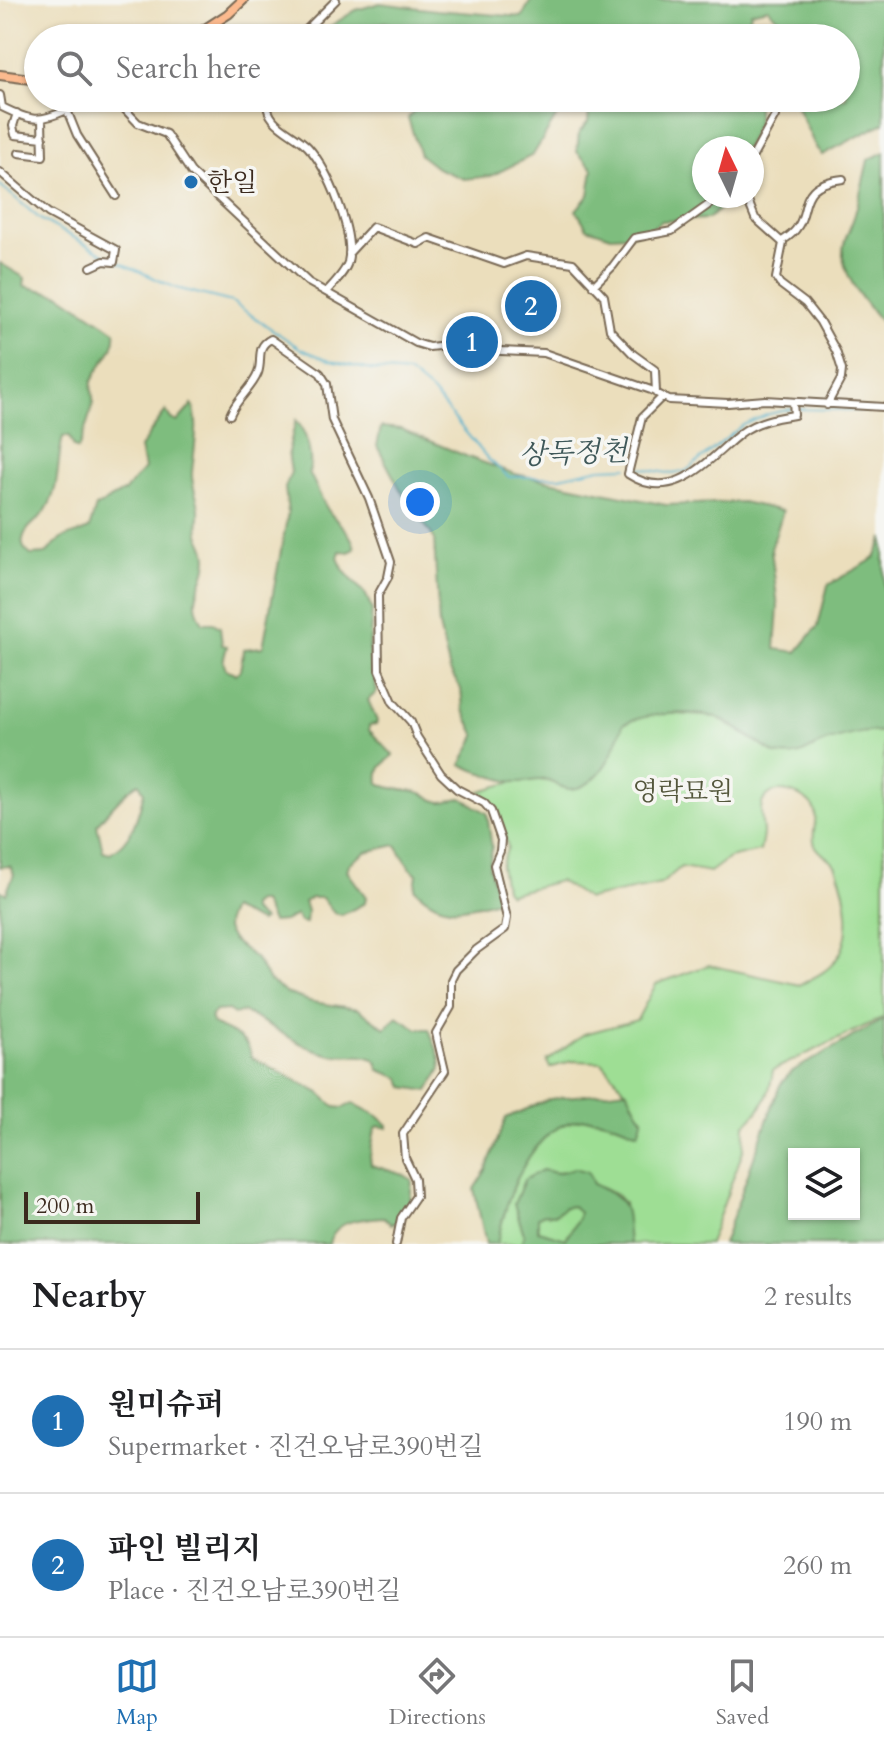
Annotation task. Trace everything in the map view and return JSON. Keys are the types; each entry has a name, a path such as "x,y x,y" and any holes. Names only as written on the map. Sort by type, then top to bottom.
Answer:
{"main road":[{"path":"213,24 243,0"},
{"path":"0,75 24,78"}],"street":[{"path":"312,24 336,0"},
{"path":"0,95 1,109 42,120 62,112"},
{"path":"68,112 77,135 116,196"},
{"path":"127,112 138,123 166,134 197,178 308,282 400,335 429,347 467,343 501,351 544,353 659,395 697,403 765,400 793,407 884,407"},
{"path":"269,112 274,122 309,148 346,220 348,266 326,292"},
{"path":"764,136 776,112"},
{"path":"17,113 13,126 15,135 43,138"},
{"path":"19,153 43,156 42,120"},
{"path":"0,172 48,213 114,248 115,259 91,267"},
{"path":"827,405 841,379 841,365 836,351 820,322 805,303 778,281 776,271 782,241 798,228 812,188 823,182 843,179"},
{"path":"593,286 634,238 672,231 704,208"},
{"path":"751,208 755,218 782,241"},
{"path":"349,253 373,227 418,244 429,238 504,264 526,256 573,263 604,296 610,330 633,354 655,370 659,395 642,417 630,477 658,484 682,481 742,432 793,407"},
{"path":"230,415 258,374 260,351 271,339 320,373 327,384 332,420 369,498 391,562 388,577 378,595 379,670 393,702 411,722 441,774 457,789 484,803 491,811 501,840 494,865 507,918 505,929 476,950 456,970 451,980 451,1007 436,1033 445,1071 403,1134 405,1158 415,1179 416,1196 401,1218 396,1244"}],"green space":[{"path":"531,0 884,0 884,123 822,155 799,112 860,112 860,24 782,24 768,8 751,12 749,24 334,24 356,10 380,3 522,17"},
{"path":"413,112 559,112 533,155 491,176 464,179 437,168 420,155 408,118"},
{"path":"589,112 757,112 757,123 751,136 692,136 692,208 721,208 708,219 662,221 647,231 627,235 611,236 587,228 576,210 589,195 593,169 577,152 579,133 588,122"},
{"path":"884,152 884,325 853,284 843,256 868,160"},
{"path":"0,263 25,278 24,286 61,295 115,331 113,345 92,382 92,404 80,446 78,449 74,447 69,436 63,437 54,492 46,510 24,535 26,550 31,555 46,554 61,539 89,529 96,507 125,491 144,469 140,448 166,411 177,422 192,405 196,428 192,478 199,509 199,534 207,558 196,604 203,623 220,627 222,645 227,646 223,662 226,669 236,674 240,670 244,649 263,647 288,513 285,488 291,472 288,452 296,420 308,445 309,473 327,508 348,533 355,549 340,551 338,558 344,571 366,595 372,609 369,651 377,692 368,700 377,721 369,725 369,730 393,755 380,770 379,783 418,792 439,802 462,798 487,813 492,848 489,867 498,900 464,908 435,904 415,889 417,874 396,845 366,852 349,864 347,871 366,897 365,903 342,915 334,913 322,898 311,898 304,902 306,923 300,922 296,915 272,922 262,902 251,906 252,911 263,920 260,922 231,909 227,918 226,929 232,940 255,958 269,980 286,993 312,1002 358,1009 385,1028 397,1016 418,1029 429,1029 441,1069 428,1091 404,1087 400,1078 379,1070 376,1060 318,1051 244,1012 216,1011 211,1016 213,1024 247,1045 251,1057 320,1093 335,1107 343,1108 353,1103 388,1125 388,1128 379,1126 375,1129 370,1156 371,1165 412,1180 410,1203 395,1223 391,1224 383,1217 350,1222 337,1230 329,1244 0,1244 0,890 6,894 14,874 10,866 0,867","holes":["139,783 144,792 129,834 118,848 110,853 103,851 97,825"]},
{"path":"381,427 401,429 515,474 666,505 742,502 783,511 771,549 778,607 775,649 797,652 818,626 828,585 875,558 884,538 884,732 848,735 799,754 785,755 775,754 722,719 668,714 623,724 605,765 581,787 566,789 547,780 508,781 461,765 476,736 463,709 461,689 450,671 439,626 434,538 400,489 377,446"},
{"name":"영락묘원","path":"662,713 717,717 775,754 785,755 799,754 848,735 884,732 884,1017 773,1070 765,1100 745,1125 744,1148 709,1244 629,1244 624,1203 617,1195 593,1184 575,1168 557,1173 542,1170 514,1204 524,1234 521,1244 497,1244 507,1206 523,1166 548,1134 565,1124 584,1119 598,1119 638,1133 632,1101 602,1062 572,1061 550,1068 547,1061 584,1034 637,1020 656,984 709,965 800,985 832,965 845,940 847,915 843,890 834,864 815,845 814,809 805,799 785,791 771,793 763,801 760,851 729,858 710,872 681,867 661,884 588,899 559,881 509,894 505,889 501,866 508,847 498,810 480,791 522,781 542,780 560,787 592,779 608,760 622,724"},
{"path":"884,1019 884,1244 723,1244 780,1085 791,1072"},
{"path":"626,1090 643,1118 638,1133 598,1119 584,1119 565,1124 548,1134 523,1166 507,1206 497,1244 486,1244 474,1189 486,1170 506,1118 550,1099"},
{"path":"575,1168 588,1172 593,1184 620,1200 626,1212 629,1244 521,1244 524,1234 514,1204 524,1180 542,1170 557,1173","holes":["573,1206 579,1212 566,1239 538,1231 538,1217 544,1214 553,1215"]},
{"path":"573,1206 579,1212 578,1218 566,1239 540,1234 538,1217 554,1215 565,1207"}],"waterway":[{"name":"상독정천","path":"0,185 40,219 111,258"},
{"name":"상독정천","path":"117,261 176,288 232,302 301,349 331,361 371,370 409,373 432,392 489,460 509,477 560,477 600,468 627,467"},
{"name":"상독정천","path":"634,467 673,474 686,471 743,425 791,409"},
{"name":"상독정천","path":"797,409 884,411"}],"place":[{"name":"한일","path":"191,182"},
{"name":"파인 빌리지","path":"531,306"},
{"name":"원미슈퍼","path":"472,342"}]}
